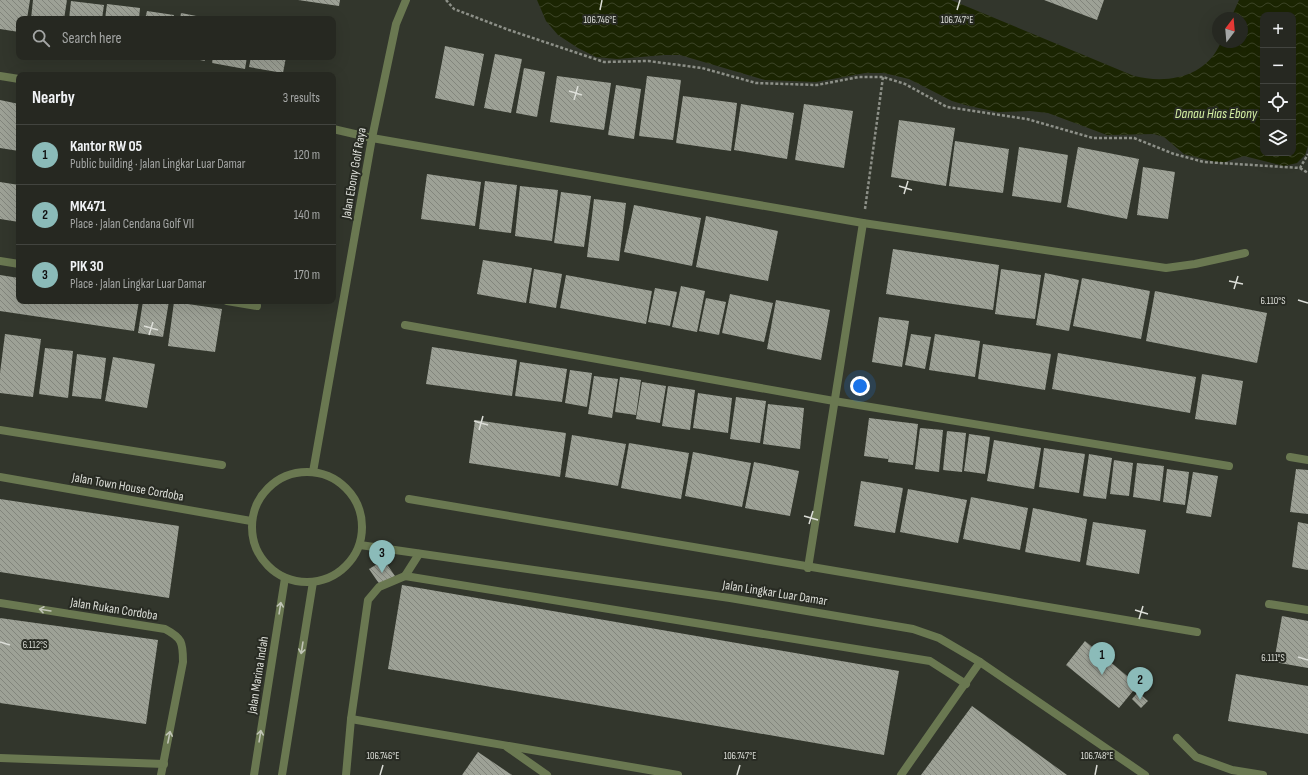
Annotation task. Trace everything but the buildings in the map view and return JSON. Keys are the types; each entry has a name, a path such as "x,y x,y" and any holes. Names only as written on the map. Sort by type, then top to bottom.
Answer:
{"street":[{"name":"Jalan Ebony Golf Raya","path":"313,472 372,138 396,24 406,0"},
{"path":"0,76 16,79"},
{"path":"336,130 372,138 863,223 1166,268 1195,264 1245,253"},
{"path":"808,568 863,223"},
{"path":"0,261 16,264"},
{"path":"245,304 257,306"},
{"path":"405,325 834,401 1229,466"},
{"path":"0,430 222,465"},
{"path":"1290,457 1308,460"},
{"path":"295,472 313,472 329,476 343,485 354,497 361,513 362,529 360,545 352,559 342,570 328,578 313,582 299,582 285,578 270,568 258,555 252,539 251,521 256,504 270,486 279,478 295,472"},
{"name":"Jalan Town House Cordoba","path":"0,476 251,521"},
{"path":"409,499 808,568 1197,632"},
{"name":"Jalan Lingkar Luar Damar","path":"360,545 730,598 899,626 940,638 980,662 1145,775"},
{"path":"405,576 419,554"},
{"path":"346,775 351,719 368,600 379,587 405,576 930,661 966,684"},
{"name":"Jalan Marina Indah","path":"254,775 285,578"},
{"path":"282,775 313,582"},
{"name":"Jalan Rukan Cordoba","path":"0,603 165,629 178,636 183,646 183,662 162,775"},
{"path":"1269,604 1308,610"},
{"path":"901,775 980,662"},
{"path":"351,719 678,775"},
{"path":"1177,738 1196,757 1232,770 1263,775"},
{"path":"504,745 547,775"},
{"path":"0,758 164,764"}],"path":[{"path":"446,0 454,9 509,30 604,62 648,62 702,68 756,83 817,85 860,77 882,77 905,84 947,107 1027,119 1093,138 1134,138 1174,154 1204,162 1300,168 1308,173"},
{"path":"863,223 882,77"},
{"path":"1300,168 1308,154"}],"water":[{"name":"Danau Hias Ebony","path":"537,0 951,0 1134,76 1159,79 1184,76 1196,71 1206,64 1218,48 1248,48 1248,12 1234,12 1239,0 1308,0 1308,146 1305,155 1297,163 1284,166 1244,156 1225,162 1216,162 1184,154 1164,137 1154,134 1107,135 1048,113 1030,111 998,112 969,106 952,101 909,79 884,73 865,73 816,82 765,80 680,55 617,59 596,57 578,48 558,35 546,21"}],"place":[{"name":"PIK 30","path":"382,573"},
{"name":"Kantor RW 05","path":"1102,675"},
{"name":"MK471","path":"1140,700"}]}
